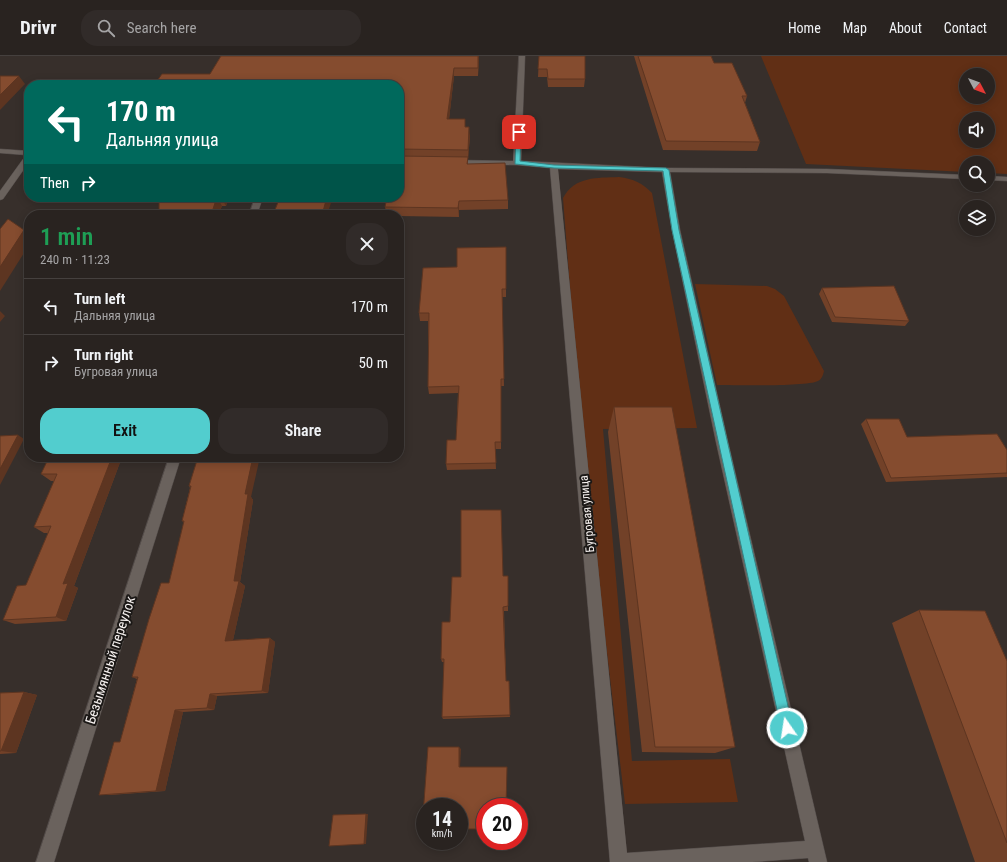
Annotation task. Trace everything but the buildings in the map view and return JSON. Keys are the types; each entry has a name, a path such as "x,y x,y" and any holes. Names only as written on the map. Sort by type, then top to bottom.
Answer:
{"street":[{"path":"517,163 522,56"},
{"path":"0,151 24,153"},
{"path":"0,197 24,162"},
{"path":"446,162 517,163 554,166 666,170 827,171 959,177"},
{"name":"Бугровая улица","path":"554,166 619,862"},
{"path":"626,862 817,855 722,442 676,230 666,170"},
{"path":"0,180 15,176"},
{"path":"995,178 1007,179"},
{"name":"Безымянный переулок","path":"44,862 173,462"}],"shaded area":[{"path":"761,56 1007,56 1007,174 995,173 995,156 959,156 959,172 806,164"},
{"path":"619,177 637,182 652,193 697,428 603,429 632,761 730,759 738,802 625,804 582,442 563,198 568,191 580,182 595,178"},
{"path":"695,284 767,286 775,289 784,296 824,371 821,378 818,381 811,383 799,384 717,385"}],"route":[{"path":"519,132 517,163 554,166 666,170 676,230 722,442 787,728"}]}
